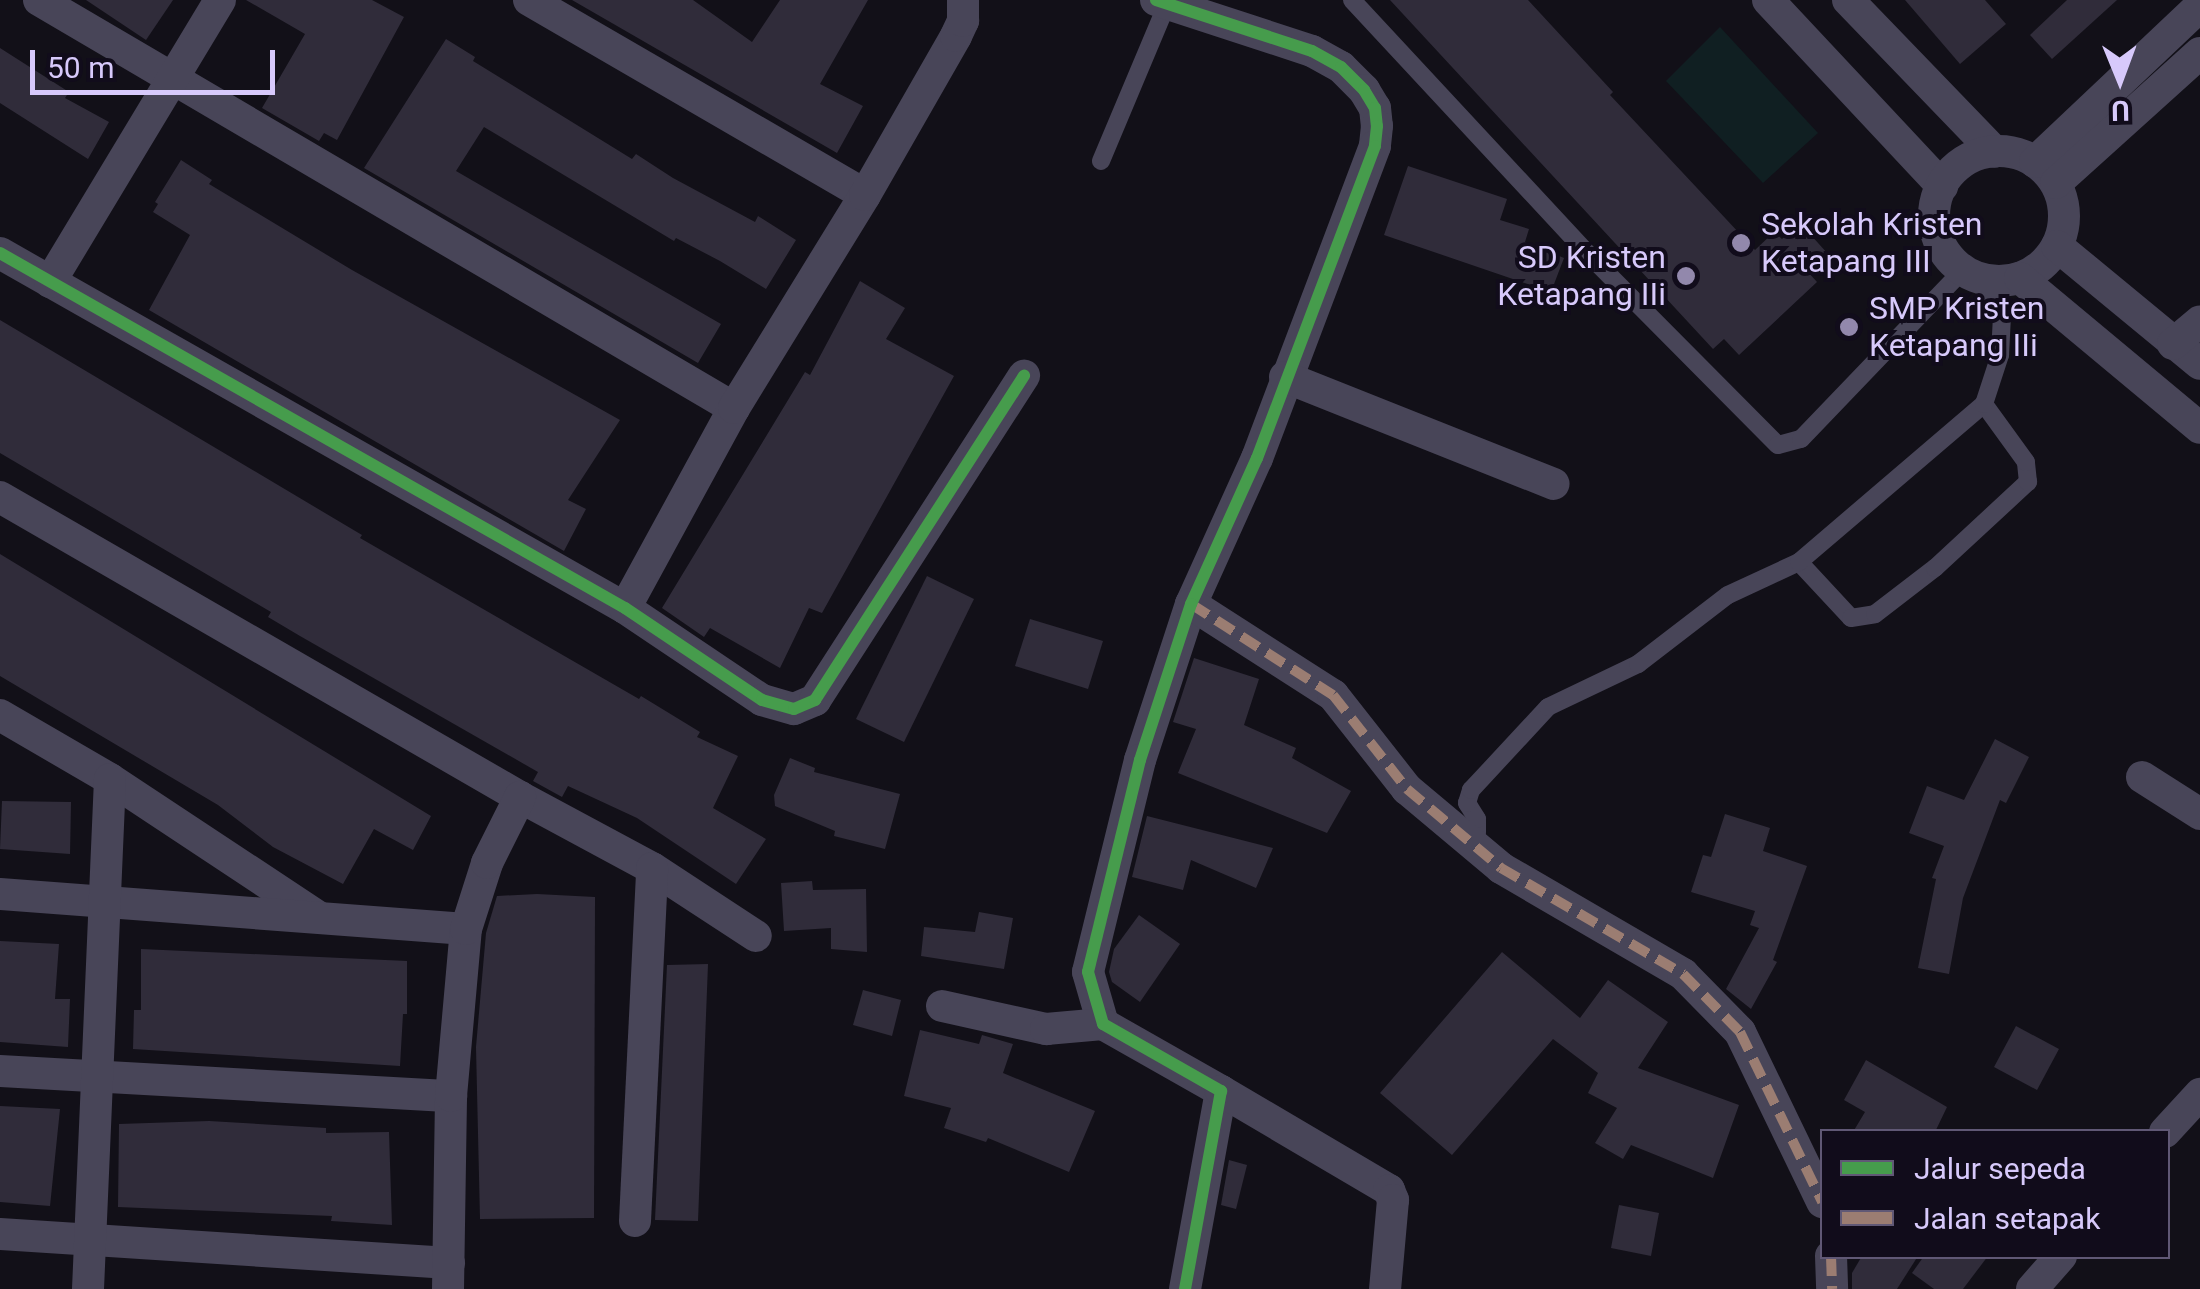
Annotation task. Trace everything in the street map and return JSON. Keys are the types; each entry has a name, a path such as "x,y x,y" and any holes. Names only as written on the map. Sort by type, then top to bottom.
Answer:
{"street":[{"path":"39,0 734,408"},
{"path":"50,282 220,0"},
{"path":"529,0 866,195"},
{"path":"625,608 734,408 866,195 956,36 963,21 964,0"},
{"path":"1768,0 1942,186"},
{"path":"1848,0 1995,152 2046,172 2065,214 2057,246 2041,266 2020,278 1972,274 1950,259 1935,231 1935,204 1942,186 1964,162 1995,152"},
{"path":"1104,1024 1088,972 1140,760 1190,604 1257,458 1376,146 1375,108 1340,67 1312,50 1161,3"},
{"path":"2046,172 2200,6"},
{"path":"2046,172 2200,53"},
{"path":"2057,246 2200,364"},
{"path":"0,253 625,608 762,700 794,709 815,700 1024,376"},
{"path":"2020,278 2200,428"},
{"path":"2173,344 2200,321"},
{"path":"1285,377 1554,484"},
{"path":"0,496 520,797 652,868 756,936"},
{"path":"1190,604 1332,695 1406,788 1501,868 1682,974 1740,1032 1820,1198"},
{"path":"0,715 110,779 321,918"},
{"path":"2142,777 2200,814"},
{"path":"88,1289 110,779"},
{"path":"0,1234 90,1238 449,1276 451,1096 466,928 487,863 520,797"},
{"path":"635,1222 652,868"},
{"path":"0,894 466,928"},
{"path":"942,1006 1030,1027 1104,1024 1389,1190 1393,1200 1385,1289"},
{"path":"0,1071 451,1096"},
{"path":"1185,1289 1221,1092"},
{"path":"2168,1129 2200,1094"},
{"path":"1831,1259 1832,1289"},
{"path":"2032,1289 2057,1259"}],"lane":[{"path":"1352,0 1588,254 1778,445 1801,439 1972,274 2002,315 2000,355 1984,404 1798,562 1728,595 1638,664 1548,707 1471,790 1467,802 1477,818 1477,832 1470,842"},
{"path":"1101,161 1161,3"},
{"path":"1798,562 1851,618 1875,614 1935,568 2028,482 2026,462 1984,404"}],"shaded area":[{"path":"1720,27 1818,133 1763,183 1666,81"}],"building":[{"path":"86,0 173,0 146,40"},
{"path":"246,0 372,0 404,17 337,140 324,133 319,141 262,108 305,34"},
{"path":"572,0 693,0 752,42 780,0 868,0 820,84 863,106 837,153"},
{"path":"1390,0 1528,0 1613,92 1610,95 1755,250 1774,232 1782,239 1800,223 1828,254 1808,272 1817,282 1739,355 1724,339 1713,349"},
{"path":"1905,0 1985,0 2006,24 1960,64"},
{"path":"2067,0 2117,0 2052,59 2030,35"},
{"path":"446,39 475,57 473,61 632,159 636,154 673,178 755,222 758,216 796,240 766,289 676,238 674,241 484,127 456,171 721,324 698,363 364,168"},
{"path":"0,48 69,92 65,98 109,122 88,159 0,103"},
{"path":"181,160 212,180 209,184 352,270 620,420 568,500 586,509 564,551 149,310 190,235 153,212"},
{"path":"1408,166 1507,199 1500,220 1529,229 1525,242 1564,258 1551,292 1384,235"},
{"path":"860,281 905,308 886,339 954,376 822,613 809,608 780,668 710,628 704,637 662,608 805,372 810,375"},
{"path":"0,320 362,535 360,538 639,699 641,696 700,732 697,737 738,756 713,808 766,839 736,884 637,818 568,786 562,797 533,781 538,772 300,636 268,617 271,612 0,453"},
{"path":"0,554 431,816 413,850 374,829 343,884 273,847 218,805 0,676"},
{"path":"927,576 974,599 904,742 856,719"},
{"path":"1030,619 1103,641 1088,689 1015,666"},
{"path":"1194,658 1259,679 1244,725 1296,748 1292,758 1351,791 1327,833 1178,773 1196,729 1173,722"},
{"path":"1995,739 2029,757 2006,803 2000,800 1963,898 1949,974 1918,968 1936,879 1932,878 1944,846 1909,833 1927,786 1964,800"},
{"path":"790,758 815,768 814,772 900,794 885,849 834,836 835,831 775,806 774,795"},
{"path":"2,801 71,802 70,854 0,849"},
{"path":"1725,814 1770,828 1763,851 1807,866 1773,960 1777,962 1751,1009 1726,989 1759,928 1750,925 1755,911 1691,892 1703,855 1711,857"},
{"path":"1147,816 1273,848 1256,888 1191,860 1183,890 1132,877"},
{"path":"812,881 813,890 866,889 867,952 831,949 831,928 784,931 781,883"},
{"path":"497,896 595,897 594,1218 480,1219 476,1047 486,933"},
{"path":"979,912 1013,918 1004,969 921,956 924,927 975,932"},
{"path":"1139,915 1180,944 1140,1002 1112,982 1109,972 1114,949"},
{"path":"0,941 59,944 55,999 70,999 68,1047 0,1042"},
{"path":"141,949 407,961 407,1014 403,1014 400,1066 133,1049 134,1010 141,1010"},
{"path":"1502,952 1580,1018 1608,980 1668,1022 1638,1068 1739,1105 1713,1178 1631,1145 1623,1159 1595,1143 1617,1108 1588,1093 1598,1073 1553,1039 1452,1155 1380,1093"},
{"path":"708,964 698,1221 655,1220 667,965"},
{"path":"863,990 901,1000 892,1036 853,1025"},
{"path":"2016,1026 2059,1049 2037,1090 1994,1067"},
{"path":"920,1030 979,1044 982,1035 1013,1044 1003,1073 1095,1111 1069,1172 988,1138 986,1142 944,1128 951,1108 904,1096"},
{"path":"1866,1060 1947,1107 1936,1129 1855,1129 1865,1112 1844,1100"},
{"path":"0,1106 60,1109 50,1206 0,1202"},
{"path":"209,1121 326,1128 326,1133 389,1132 392,1225 331,1221 332,1216 118,1207 119,1124"},
{"path":"1229,1160 1247,1165 1236,1209 1221,1205"},
{"path":"1619,1205 1659,1213 1651,1256 1611,1248"},
{"path":"1860,1259 1916,1259 1897,1289 1852,1289 1852,1273"},
{"path":"1922,1259 1986,1259 1963,1289 1934,1289 1912,1273"}],"marked path":[{"path":"1191,604 1333,695 1407,789 1501,868 1683,974 1740,1032 1820,1198"},
{"path":"1831,1259 1832,1289"}],"cycle path":[{"path":"1156,0 1312,51 1341,67 1364,90 1375,108 1377,126 1375,146 1257,458 1191,604 1140,760 1088,972 1103,1024 1221,1091 1185,1289"},
{"path":"0,253 625,608 762,700 794,709 815,700 1024,376"}],"place":[{"name":"Sekolah Kristen Ketapang III","path":"1741,243"},
{"name":"SD Kristen Ketapang IIi","path":"1686,276"},
{"name":"SMP Kristen Ketapang IIi","path":"1849,327"}]}
